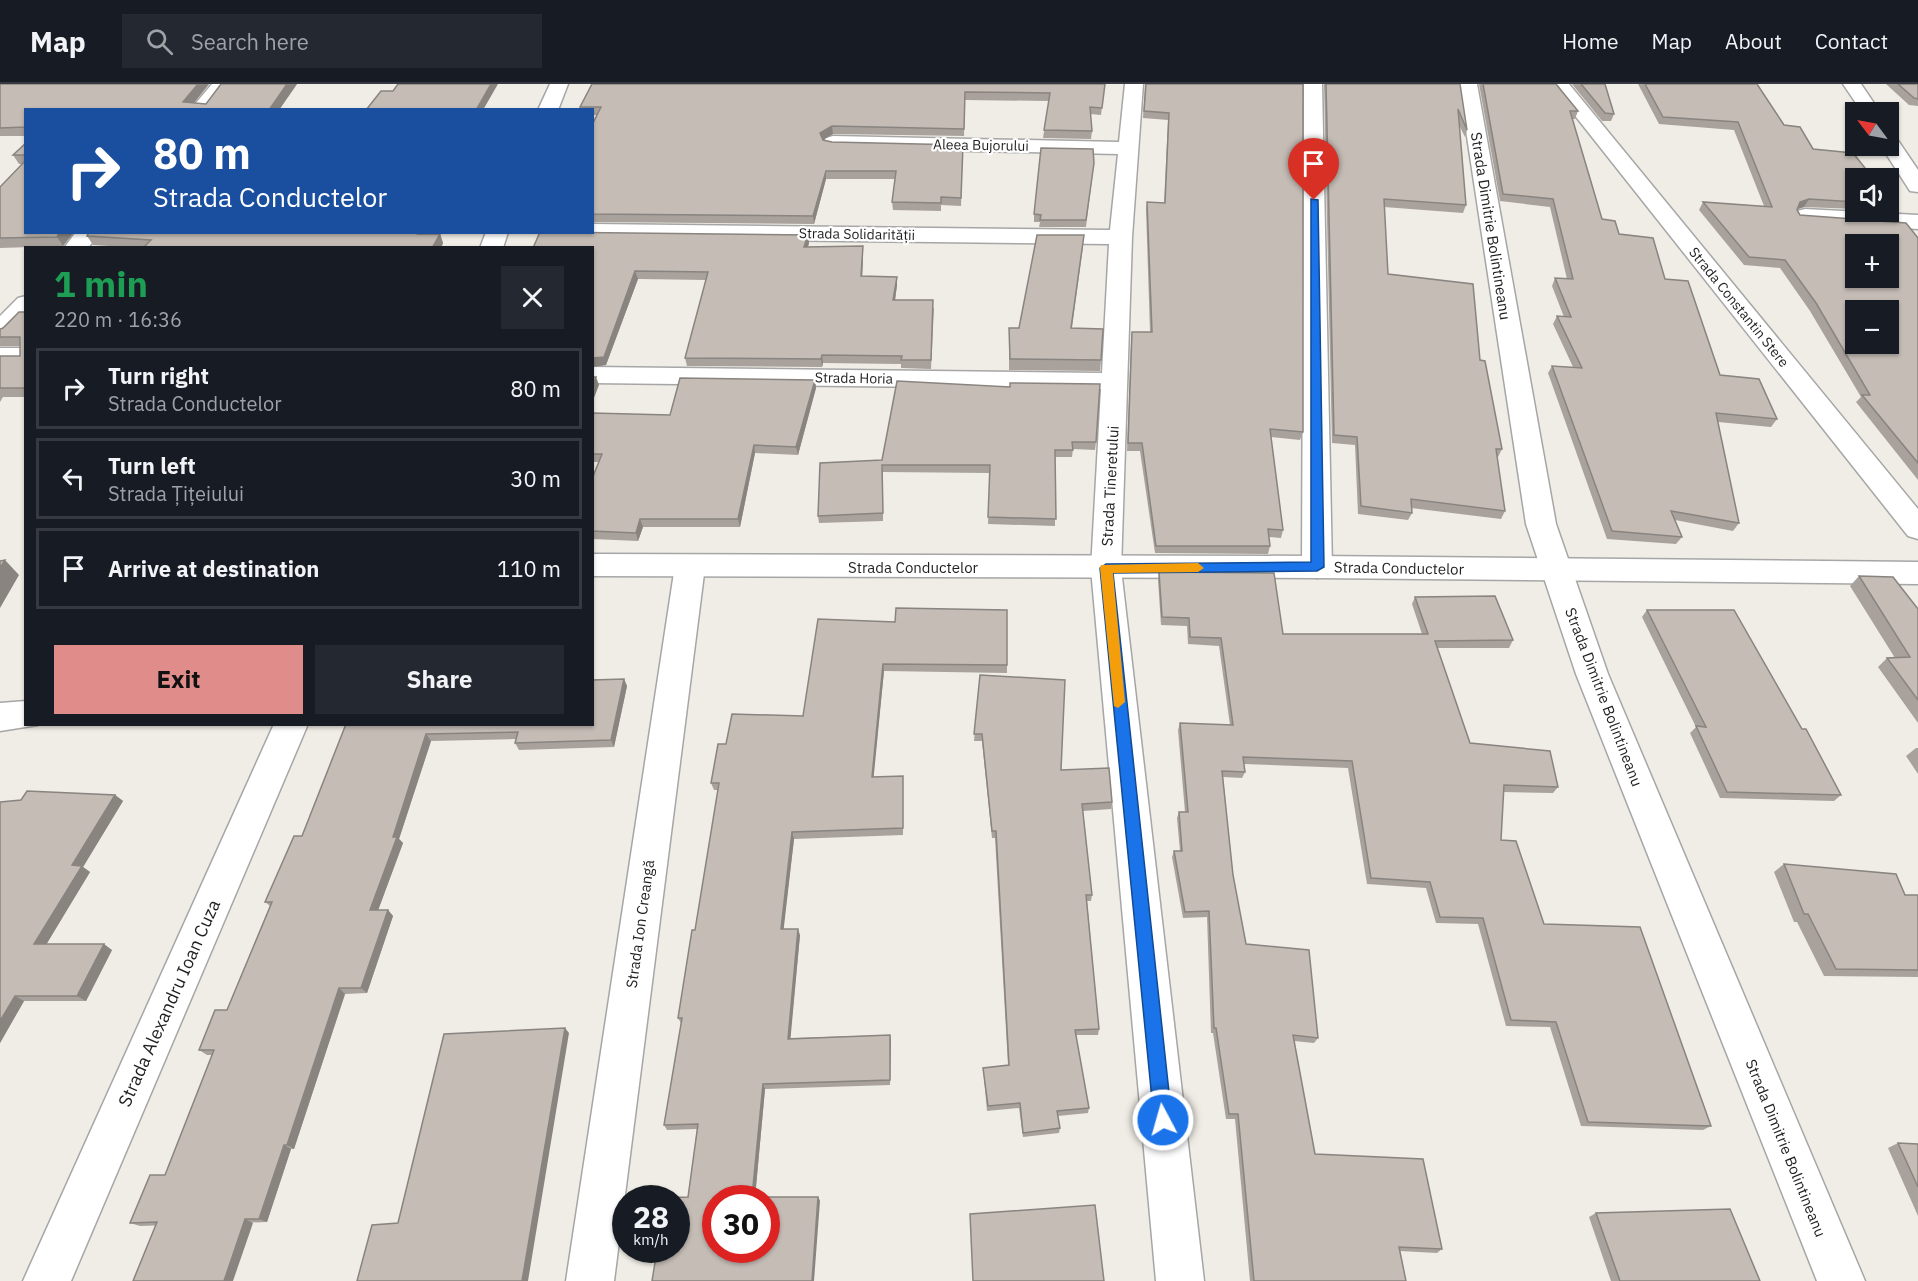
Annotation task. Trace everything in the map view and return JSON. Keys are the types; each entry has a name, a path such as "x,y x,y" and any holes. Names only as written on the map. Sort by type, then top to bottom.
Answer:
{"street":[{"path":"201,108 222,84"},
{"path":"549,108 559,84"},
{"name":"Strada Tineretului","path":"1134,84 1121,237 1106,568 1180,1281"},
{"path":"1313,84 1317,567"},
{"name":"Strada Dimitrie Bolintineanu","path":"1468,84 1541,524 1592,674 1841,1281"},
{"name":"Strada Constantin Stere","path":"1559,84 1918,529"},
{"path":"1852,84 1864,102"},
{"name":"Aleea Bujorului","path":"833,142 1128,148"},
{"path":"1898,156 1918,186"},
{"path":"1805,216 1918,222"},
{"name":"Strada Solidarității","path":"594,231 1121,237"},
{"path":"77,246 87,234"},
{"path":"0,331 24,305"},
{"path":"0,356 24,356"},
{"name":"Strada Horia","path":"594,375 1115,381"},
{"name":"Strada Conductelor","path":"594,565 1317,567 1918,573"},
{"name":"Strada Ion Creangă","path":"590,1281 690,566"},
{"path":"0,717 24,715"},
{"name":"Strada Alexandru Ioan Cuza","path":"47,1281 290,726"}],"building":[{"path":"0,84 198,84 183,102 206,104 221,84 287,84 270,108 24,108 24,127 0,128"},
{"path":"398,84 491,84 477,108 368,108 381,91 393,91"},
{"path":"592,84 1105,84 1102,108 1090,107 1092,131 1044,130 1050,93 965,92 964,129 832,126 820,133 823,140 963,145 961,198 941,197 941,203 892,202 896,171 826,171 813,216 594,214 594,121 601,107 580,107"},
{"path":"1146,84 1303,84 1303,432 1270,429 1283,530 1268,529 1270,546 1156,546 1142,443 1128,443 1132,332 1152,332 1147,202 1165,203 1169,113 1144,111"},
{"path":"1326,84 1460,84 1467,130 1458,109 1466,205 1384,199 1388,274 1473,284 1480,360 1485,361 1502,449 1496,449 1505,511 1411,499 1412,513 1361,506 1357,437 1334,435"},
{"path":"1483,84 1556,84 1578,111 1570,111 1602,219 1615,221 1619,234 1653,238 1665,279 1688,281 1720,375 1759,379 1777,419 1716,413 1739,523 1671,511 1682,537 1612,531 1552,366 1582,368 1557,316 1571,317 1555,278 1573,279 1553,199 1503,194"},
{"path":"1581,84 1605,84 1614,114 1605,113"},
{"path":"1645,84 1757,84 1784,125 1800,127 1813,149 1845,152 1845,156 1855,156 1865,168 1845,168 1845,201 1809,199 1800,202 1797,210 1800,215 1845,218 1845,222 1906,223 1918,238 1918,463 1862,395 1870,395 1846,354 1899,354 1899,300 1845,300 1845,352 1816,303 1785,260 1749,257 1703,202 1772,207 1738,122 1663,117"},
{"path":"1898,84 1918,84 1918,99 1914,98"},
{"path":"24,145 24,155 13,155"},
{"path":"1041,148 1093,149 1094,163 1086,220 1040,220 1041,215 1034,214"},
{"path":"24,162 24,234 59,234 57,237 0,238 0,187"},
{"path":"594,233 808,235 804,247 863,246 861,276 897,277 893,300 933,300 931,360 901,360 902,356 822,355 821,359 685,358 708,272 635,271 604,357 594,358 594,246 534,246 539,234"},
{"path":"88,234 440,234 433,246 145,246 151,240 87,236"},
{"path":"1037,235 1084,235 1071,328 1103,329 1101,360 1010,359 1009,328 1019,328"},
{"path":"19,312 24,312 24,388 0,388 0,356 20,356 20,337 0,337 0,329"},
{"path":"680,378 815,380 796,447 754,445 738,519 640,519 636,533 594,531 594,474 602,454 594,454 594,413 670,415"},
{"path":"897,381 1010,387 1010,383 1100,384 1096,442 1072,442 1073,450 1055,450 1056,519 988,517 990,465 882,465 883,513 818,516 820,463 882,460"},
{"path":"1159,572 1274,573 1283,634 1428,634 1415,597 1495,596 1513,640 1435,641 1470,743 1550,751 1558,787 1504,785 1501,840 1516,841 1544,924 1640,927 1711,1126 1588,1122 1556,1022 1511,1020 1483,918 1440,917 1430,882 1371,878 1352,761 1243,757 1245,772 1222,771 1233,875 1246,944 1309,950 1318,1038 1293,1035 1315,1154 1423,1159 1442,1249 1399,1247 1406,1281 1254,1281 1238,1114 1229,1114 1216,1028 1214,1028 1209,911 1185,912 1174,851 1182,851 1179,812 1188,812 1180,723 1233,725 1221,638 1190,637 1189,618 1162,617"},
{"path":"1859,576 1893,577 1918,609 1918,700 1887,658 1910,657"},
{"path":"896,608 1007,610 1007,665 883,664 872,777 903,776 903,828 792,832 781,929 798,929 788,1039 890,1035 890,1080 763,1084 753,1185 702,1185 702,1263 780,1263 780,1197 818,1197 812,1281 652,1281 655,1263 690,1263 690,1185 698,1124 664,1125 682,1018 678,1018 692,930 695,930 719,783 711,783 718,744 726,744 732,714 803,716 818,619 895,622"},
{"path":"1647,610 1734,610 1802,729 1806,729 1841,795 1727,792 1696,726 1706,727"},
{"path":"980,675 1065,680 1061,770 1109,768 1112,802 1082,804 1092,895 1086,895 1099,1029 1075,1030 1089,1108 1057,1111 1060,1128 1023,1133 1020,1103 988,1106 983,1068 1009,1065 996,831 992,831 982,734 974,734"},
{"path":"624,679 611,740 515,743 518,732 426,734 393,837 397,837 370,910 388,910 361,988 339,988 287,1145 284,1145 259,1219 245,1219 224,1281 133,1281 157,1222 130,1223 150,1175 165,1175 214,1050 199,1050 215,1010 227,1010 272,902 265,902 294,836 302,836 345,726 594,726 594,680"},
{"path":"27,791 115,795 72,865 82,866 34,944 104,944 77,996 15,996 0,1021 0,802 21,800"},
{"path":"1784,864 1896,874 1905,895 1918,895 1918,970 1836,969 1808,914 1804,914"},
{"path":"565,1028 522,1281 357,1281 372,1225 398,1223 444,1034"},
{"path":"1898,1143 1918,1144 1918,1187"},
{"path":"1095,1205 1104,1281 973,1281 970,1214"},
{"path":"1730,1209 1760,1281 1620,1281 1596,1213"}],"slow traffic":[{"path":"1118,702 1106,568 1198,568"}],"route":[{"path":"1163,1120 1106,568 1317,567 1314,200"}]}
